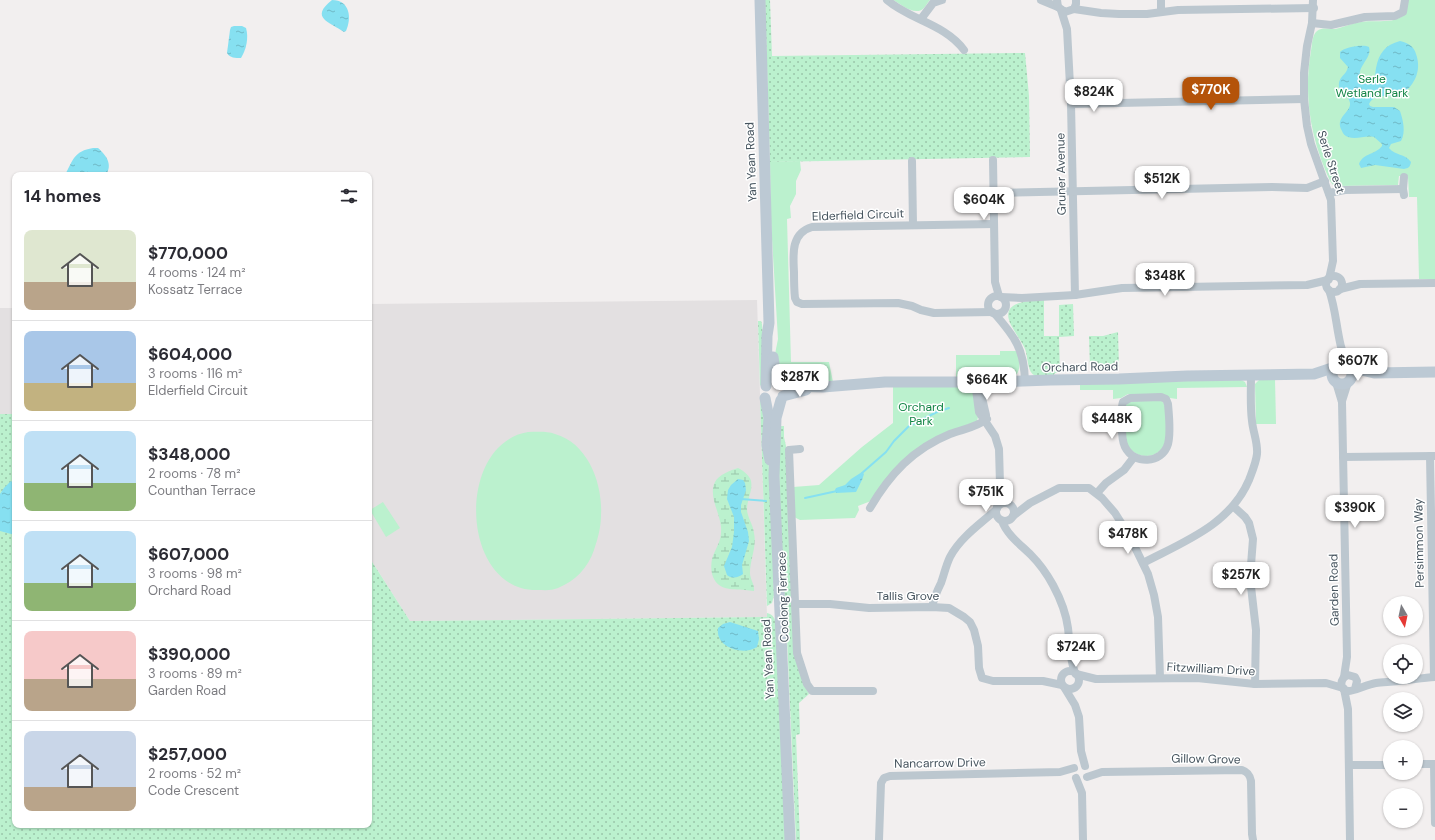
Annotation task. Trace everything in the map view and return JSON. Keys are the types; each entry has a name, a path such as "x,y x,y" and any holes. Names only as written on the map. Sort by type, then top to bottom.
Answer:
{"main road":[{"name":"Yan Yean Road","path":"760,0 769,323 767,336 774,384"},
{"path":"1374,373 1344,384 1335,381 1332,375 1336,367 1342,364 1374,373 1435,372"},
{"path":"1349,366 1352,375 1349,381"},
{"name":"Orchard Road","path":"774,384 823,387 885,382 978,382 1314,374 1336,367"},
{"name":"Orchard Road","path":"1314,374 1335,381"},
{"path":"774,384 784,391 782,398 773,402 765,398 764,393 774,384"},
{"name":"Orchard Road","path":"782,398 823,387"},
{"name":"Yan Yean Road","path":"765,398 769,418 767,444 774,476"},
{"name":"Yan Yean Road","path":"782,398 776,418 774,476 790,840"}],"street":[{"path":"887,0 952,37 964,50"},
{"path":"921,19 933,3 942,0"},
{"path":"1041,0 1059,5 1065,12 1073,10 1119,14 1147,14 1178,10 1314,4"},
{"path":"1077,0 1093,12"},
{"name":"Gruner Avenue","path":"1067,29 1077,0"},
{"path":"1161,0 1161,12"},
{"path":"1312,23 1331,25 1365,17 1395,16 1403,12 1405,0"},
{"name":"Serle Street","path":"1314,4 1305,58 1304,99 1314,156 1329,193 1332,212 1333,261 1329,279"},
{"name":"Gruner Avenue","path":"1059,5 1067,29 1071,104 1075,295"},
{"path":"1071,104 1304,99"},
{"path":"993,160 994,304 1022,353 1025,381"},
{"path":"912,161 913,225"},
{"path":"1329,193 1345,190 1404,192 1404,177"},
{"path":"993,193 1272,187 1301,188 1325,181"},
{"name":"Elderfield Circuit","path":"994,224 818,227 804,230 798,237 794,249 794,294 796,300 805,305 898,303 934,313 968,313 994,304 1001,313 1005,308 1022,298"},
{"name":"Serle Street","path":"1333,261 1339,279"},
{"path":"1307,285 1333,277 1360,284"},
{"path":"1329,279 1326,284 1335,309 1341,350 1349,366"},
{"path":"1335,309 1342,284 1339,279"},
{"path":"994,304 1022,298 1075,295 1122,288 1307,285 1335,292 1340,289 1360,284 1435,282"},
{"path":"994,304 1005,301 1007,329"},
{"path":"1336,367 1341,350"},
{"path":"1143,563 1206,530 1225,515 1233,506 1247,484 1257,454 1257,445 1252,421 1250,375"},
{"name":"Garden Road","path":"1335,381 1342,402 1347,657 1343,677"},
{"name":"Garden Road","path":"1342,402 1349,381"},
{"path":"978,382 987,422 995,436 999,449 1000,484 996,509 997,516 1011,535 1043,569 1058,595 1068,627 1069,655 1061,680 1075,705 1080,724 1081,751 1089,771 1082,793 1082,839"},
{"path":"1127,398 1164,398 1168,404 1169,412 1169,437 1166,448 1163,453 1153,459 1146,460 1134,457 1126,448 1122,438 1123,402 1127,398"},
{"path":"868,509 891,477 913,456 941,438 987,422"},
{"name":"Coolong Terrace","path":"800,449 789,450 797,653 812,691 873,691"},
{"path":"1343,457 1432,456"},
{"name":"Persimmon Way","path":"1432,456 1434,677"},
{"path":"1097,492 1106,483 1124,470 1134,457"},
{"path":"1000,484 1008,504 1013,510 1012,517 1017,541"},
{"path":"978,527 1001,520 1006,521 1030,503 1059,488 1085,487 1097,492 1115,513 1143,563 1152,590 1158,616 1160,678"},
{"path":"936,607 940,585 946,565 956,548 970,532 978,527 1001,504 1030,503"},
{"path":"1233,506 1249,523 1253,538 1250,578 1256,630 1255,684"},
{"name":"Tallis Grove","path":"795,604 830,604 869,608 936,607 957,612 967,620 974,630 978,646 979,668 982,678 986,681 1043,681 1063,686"},
{"path":"1069,655 1079,679 1076,686 1075,705"},
{"name":"Garden Road","path":"1347,657 1354,676"},
{"path":"1063,675 1068,671 1076,673"},
{"name":"Fitzwilliam Drive","path":"1076,673 1096,680"},
{"path":"1350,840 1348,709 1341,682 1343,677 1348,674 1376,683"},
{"name":"Tallis Grove","path":"1043,681 1063,675"},
{"path":"1348,709 1358,684 1354,676"},
{"name":"Fitzwilliam Drive","path":"1076,686 1096,680 1160,678 1197,678 1255,684 1326,683 1343,677"},
{"path":"1344,689 1350,691 1376,683 1434,677"},
{"name":"Fitzwilliam Drive","path":"1326,683 1344,689"},
{"path":"1063,686 1070,689 1076,686"},
{"path":"1081,751 1075,772 1082,793"},
{"path":"1075,772 1080,764 1086,766"},
{"path":"1423,764 1434,764 1435,823"},
{"path":"1349,765 1383,765"},
{"name":"Gillow Grove","path":"1086,766 1102,772"},
{"name":"Gillow Grove","path":"1086,777 1102,772 1242,770 1247,772 1250,776 1251,782 1252,838"},
{"path":"1075,772 1081,780 1086,777"},
{"name":"Nancarrow Drive","path":"879,840 881,783 884,778 890,776 1075,772"}],"shaded area":[{"path":"757,300 767,617 410,621 372,562 372,304"},
{"path":"0,308 12,308 12,414 0,414"}],"green space":[{"path":"765,0 770,0 772,56 1025,53 1029,96 1030,157 770,162"},
{"path":"893,0 930,0 924,8 916,11 908,9"},
{"name":"Serle Wetland Park","path":"1408,0 1435,0 1435,279 1419,279 1417,197 1409,197 1408,176 1399,176 1398,185 1333,185 1323,165 1318,150 1310,118 1308,101 1312,40 1317,31 1323,29 1335,29 1368,21 1384,21 1398,18 1403,15 1407,9"},
{"path":"800,161 801,170 796,181 796,194 790,206 791,218 787,219 791,362 829,362 833,382 817,383 783,380 780,377 775,354 778,339 771,222 770,162"},
{"path":"1044,300 1044,336 1059,336 1059,305 1073,304 1074,336 1059,337 1060,373 1055,373 1053,376 1038,376 1032,373 1025,349 1008,317 1009,311 1017,304"},
{"path":"758,321 761,321 762,324 765,357 763,381 760,386"},
{"path":"1118,332 1119,368 1090,369 1089,336 1103,336"},
{"path":"1000,351 1017,351 1019,370 1015,376 956,378 956,355 1000,355"},
{"path":"1275,379 1276,424 1256,424 1255,384 1259,380"},
{"path":"1241,380 1245,382 1247,387 1177,388 1177,399 1170,398 1162,394 1128,394 1121,398 1113,399 1113,390 1080,390 1080,383"},
{"name":"Orchard Park","path":"893,386 968,386 973,392 978,417 977,421 934,438 871,501 858,506 859,510 855,518 800,520 794,517 793,487 819,485 862,447 893,423"},
{"path":"760,398 762,400 770,479 774,595 772,603 767,606"},
{"path":"1155,399 1162,401 1165,405 1167,425 1166,441 1160,450 1155,454 1144,456 1132,451 1128,447 1125,433 1125,408 1128,402"},
{"path":"0,414 12,414 12,828 372,828 372,562 410,621 767,617 767,613 775,619 786,840 0,840"},
{"path":"778,426 784,426 786,446 792,608 805,686 809,694 799,703 800,734 796,735 800,840 796,840 786,616 781,551"},
{"path":"528,432 552,433 567,439 576,446 585,455 591,466 596,478 601,503 599,532 588,563 570,582 553,590 537,590 512,584 493,567 481,544 476,516 478,488 488,462 504,442"},
{"path":"738,468 746,473 751,481 747,509 755,538 750,573 754,591 725,588 717,584 712,574 712,559 720,540 721,532 713,487 719,477 728,471"},
{"path":"383,502 400,528 386,537 372,513 372,509"}],"water":[{"path":"332,0 343,3 348,11 349,21 346,31 344,32 324,19 322,15 322,11 325,6"},
{"path":"242,26 246,28 247,32 246,44 241,58 231,57 227,53 230,30 231,27"},
{"path":"1400,41 1410,45 1415,51 1418,66 1415,79 1410,87 1403,92 1397,95 1377,97 1372,99 1369,104 1373,107 1394,107 1400,111 1404,126 1403,137 1401,141 1391,144 1389,148 1391,151 1409,159 1411,164 1409,167 1404,169 1375,165 1361,168 1359,164 1361,160 1379,149 1382,144 1374,137 1351,138 1342,132 1340,122 1348,110 1350,103 1339,87 1340,80 1348,67 1340,58 1340,52 1354,46 1369,47 1368,56 1361,68 1360,77 1363,82 1371,82 1375,77 1377,63 1381,54 1387,47"},
{"path":"98,148 104,154 109,163 108,172 66,172 75,157 87,149"},
{"path":"862,472 864,474 856,492 836,493 836,488 845,485"},
{"path":"738,479 743,480 745,483 746,490 741,505 741,512 748,532 749,541 742,565 743,574 733,577 727,575 724,566 732,547 734,532 734,517 727,499 728,490"},
{"path":"11,481 12,482 12,534 0,531 0,494"},
{"path":"730,622 758,631 759,639 757,647 745,651 738,650 721,641 718,635 718,628 723,624"}],"waterway":[{"path":"862,473 886,452 894,441 909,426 937,412 949,408"},
{"path":"805,498 837,491"},
{"path":"741,499 766,501"}]}
